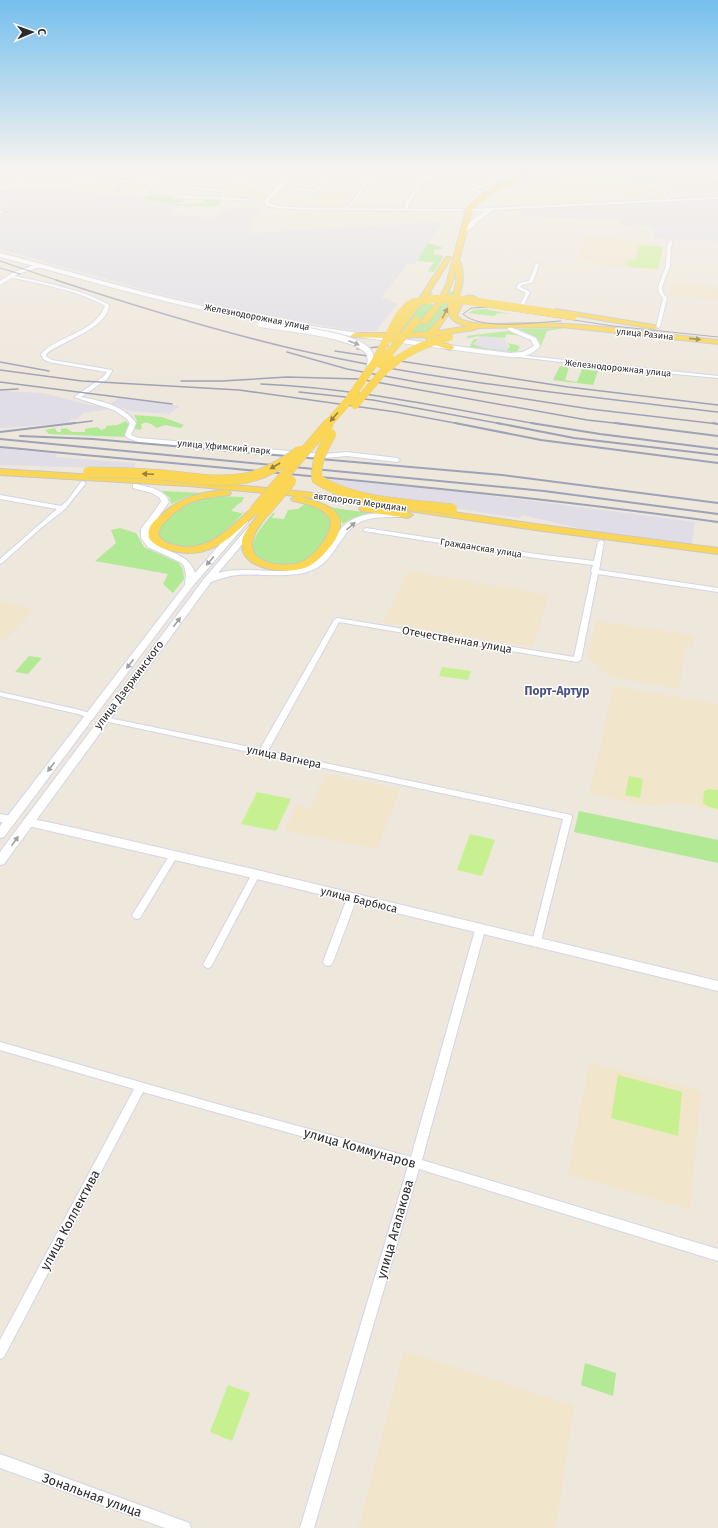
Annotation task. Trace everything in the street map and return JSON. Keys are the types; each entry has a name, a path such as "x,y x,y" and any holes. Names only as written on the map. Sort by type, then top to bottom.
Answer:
{"main road":[{"path":"234,493 202,495 187,499 177,504 157,524 153,532 155,539 162,544 186,551 201,549 219,542 254,511 350,398 444,295 462,239"},
{"name":"Железнодорожная улица","path":"0,254 169,300 231,314 355,335"},
{"path":"294,499 319,506 328,511 335,517 338,524 336,530 323,548 307,563 294,567 279,568 262,564 252,557 247,550 246,544 248,538 264,513 373,383 420,322 439,288 449,256 422,298 399,327 394,337"},
{"path":"418,343 438,326 458,289 460,274 457,258"},
{"path":"458,289 461,293 478,299"},
{"path":"492,326 459,322 453,316 461,300 468,298 478,299 659,327"},
{"name":"улица Разина","path":"350,398 369,372 400,314 407,307 419,302 437,299 461,300 659,327"},
{"path":"231,314 238,318 261,324 339,338 359,345 368,351 370,356 369,372"},
{"path":"355,335 394,337 429,335 492,326 540,324 573,326"},
{"path":"373,383 401,355 426,344 449,337 510,329 573,326"},
{"name":"улица Разина","path":"573,326 718,342"},
{"path":"510,329 530,337 536,342 537,346 535,349 519,356"},
{"path":"429,335 432,341 450,348"},
{"name":"Железнодорожная улица","path":"394,337 418,343 450,348 519,356"},
{"path":"330,434 323,449 316,471 317,479 338,490 355,495 452,509 599,539"},
{"path":"0,472 88,472 149,474 218,480 240,479 261,474 276,466 299,452 318,436"},
{"name":"автодорога Меридиан","path":"0,472 284,491 718,556"},
{"name":"автодорога Меридиан","path":"0,478 234,493 294,499 406,515 599,539 718,551"},
{"path":"136,486 155,491 165,497 166,502 145,527 145,538 152,546 178,557 186,563 191,574 189,585"},
{"name":"улица Дзержинского","path":"0,834 5,819 89,716 189,585 254,511"},
{"name":"улица Дзержинского","path":"0,861 104,718 207,581 264,513"},
{"path":"207,581 239,571 284,573 306,570 321,561 353,523 371,517 406,515"},
{"name":"улица Вагнера","path":"89,716 104,718"},
{"name":"улица Барбюса","path":"5,819 28,822"}],"street":[{"path":"659,327 665,298 661,293 660,286 667,272 669,262 669,246 671,241"},
{"path":"521,306 528,292 518,288 520,284 531,282 537,264"},
{"path":"0,283 10,276 36,265"},
{"name":"улица Уфимский парк","path":"10,276 74,293 99,301 108,306 97,322 43,354 45,358 51,361 110,371 105,378 77,396 127,415 133,423 128,435 130,437 138,440 324,456 347,454 397,460"},
{"name":"Железнодорожная улица","path":"519,356 611,367 718,376"},
{"path":"0,562 38,527 63,508 73,497 82,483"},
{"path":"0,497 63,508"},
{"name":"Гражданская улица","path":"366,530 596,564"},
{"path":"599,539 594,571 718,590"},
{"name":"Отечественная улица","path":"263,752 337,620 577,660 594,571"},
{"name":"улица Вагнера","path":"0,694 80,712 89,716"},
{"name":"улица Вагнера","path":"104,718 568,817 537,942"},
{"name":"улица Барбюса","path":"28,822 46,824 256,874 480,930 537,942 718,986"},
{"path":"137,915 174,855"},
{"path":"208,964 256,874"},
{"path":"328,962 352,898"},
{"name":"улица Агалакова","path":"307,1528 415,1163 480,930"},
{"name":"улица Коммунаров","path":"0,1046 415,1163 718,1255"},
{"name":"улица Коллектива","path":"0,1353 141,1086"},
{"name":"Зональная улица","path":"0,1461 184,1528"}],"shaded area":[{"path":"0,239 431,239 415,264 408,263 381,298 398,303 376,331 361,332 210,306 149,291 0,249"},
{"path":"585,239 641,240 641,242 659,244 659,247 663,247 659,270 593,265 593,262 577,260"},
{"path":"681,239 718,239 718,241"},
{"path":"672,283 718,287 718,301 672,297 669,295"},
{"path":"480,336 503,338 509,348 508,351 482,348 473,344"},
{"path":"0,391 43,393 110,409 83,413 78,418 69,421 69,423 0,428"},
{"path":"119,398 180,406 169,414 131,411 111,404"},
{"path":"0,448 57,454 55,457 135,463 135,469 0,465"},
{"path":"322,479 435,489 695,522 692,544 596,532 522,515 520,518 351,493"},
{"path":"408,571 549,595 533,647 383,622"},
{"path":"0,601 34,609 4,641 0,641"},
{"path":"597,621 694,635 693,647 685,647 679,689 610,677 587,656"},
{"path":"614,686 718,704 718,811 677,802 651,806 589,794"},
{"path":"326,774 400,789 377,849 285,830 296,805 310,808"},
{"path":"589,1063 701,1091 690,1209 568,1174"},
{"path":"404,1351 574,1406 556,1528 358,1528"}],"green space":[{"path":"428,243 443,249 434,250 434,254 444,256 434,272 428,271 434,262 417,261"},
{"path":"639,245 663,247 658,269 631,267 626,265 627,261 635,260"},
{"path":"441,273 438,281 436,281 430,292 433,293 426,303 442,306 450,291 454,292 436,325 427,333 401,332 400,330"},
{"path":"485,309 512,314 498,313 494,316 468,313 473,310"},
{"path":"564,328 547,331 541,346 535,337 518,329"},
{"path":"507,331 523,336 506,334 505,338 479,336 460,340 468,338 466,336"},
{"path":"474,339 478,339 473,344 484,348 507,351 510,346 507,343 520,347 517,352 470,348 469,347"},
{"path":"560,366 569,367 565,380 577,382 582,369 598,371 593,385 553,380"},
{"path":"134,415 162,417 184,425 181,428 165,425 157,428 149,423 146,423 141,424 142,428 140,430 132,428 137,421"},
{"path":"126,421 129,425 125,437 49,434 45,430 55,428 57,432 61,432 61,429 66,428 72,432 85,432 85,429 97,427 101,430 106,428 106,426 117,425"},
{"path":"162,491 202,493 186,497 171,504 170,498"},
{"path":"213,496 244,497 242,502 231,511 241,513 244,512 225,531 205,544 194,547 183,547 171,544 158,537 164,520 174,511 193,500"},
{"path":"305,504 322,511 328,517 333,526 324,542 315,553 302,562 286,565 271,564 258,558 254,553 253,546 255,537 273,513 275,513 272,518 284,519 288,510 298,509"},
{"path":"328,507 369,513 353,518 343,524 338,514"},
{"path":"120,528 136,533 144,547 179,563 183,570 184,579 173,593 163,584 168,574 95,561 116,543 111,530"},
{"path":"29,656 42,658 28,674 15,672"},
{"path":"442,667 471,671 468,680 439,676"},
{"path":"629,776 643,779 640,798 625,795"},
{"path":"709,789 718,790 718,809 707,806 703,803 704,791"},
{"path":"257,792 291,799 276,831 241,824"},
{"path":"579,811 718,840 718,863 574,832"},
{"path":"470,834 495,840 482,876 457,870"},
{"path":"618,1075 682,1092 678,1136 611,1118"},
{"path":"585,1363 616,1373 613,1396 581,1385"},
{"path":"228,1385 250,1393 232,1441 210,1432"}],"tram line":[{"path":"561,321 524,324 496,324 471,319 463,314 471,308 489,307 613,326 718,337"}],"railway":[{"path":"0,261 57,280"},
{"path":"0,268 20,274"},
{"path":"57,280 204,326 264,342 347,360 452,379 718,412"},
{"path":"357,349 388,346"},
{"path":"335,351 568,387 718,405"},
{"path":"287,352 347,369 417,382 590,409 718,424 713,423"},
{"path":"0,362 49,371"},
{"path":"0,370 82,381 239,390 396,412 460,424"},
{"path":"181,381 222,381 287,377 359,379 587,420 622,424"},
{"path":"0,382 172,404"},
{"path":"261,384 296,386 365,394 535,424"},
{"path":"0,390 18,389"},
{"path":"299,392 373,400 502,424"},
{"path":"68,424 92,421"},
{"path":"0,432 75,423"},
{"path":"455,423 541,440 718,463"},
{"path":"497,423 574,438 718,455"},
{"path":"531,423 535,424"},
{"path":"615,423 622,424"},
{"path":"535,424 600,434 718,449"},
{"path":"622,424 718,436"},
{"path":"20,436 93,439 502,475 718,503"},
{"path":"0,439 544,491 718,514"},
{"path":"0,447 450,490 629,510 718,522"}],"district":[{"name":"Порт-Артур","path":"557,691"}]}
